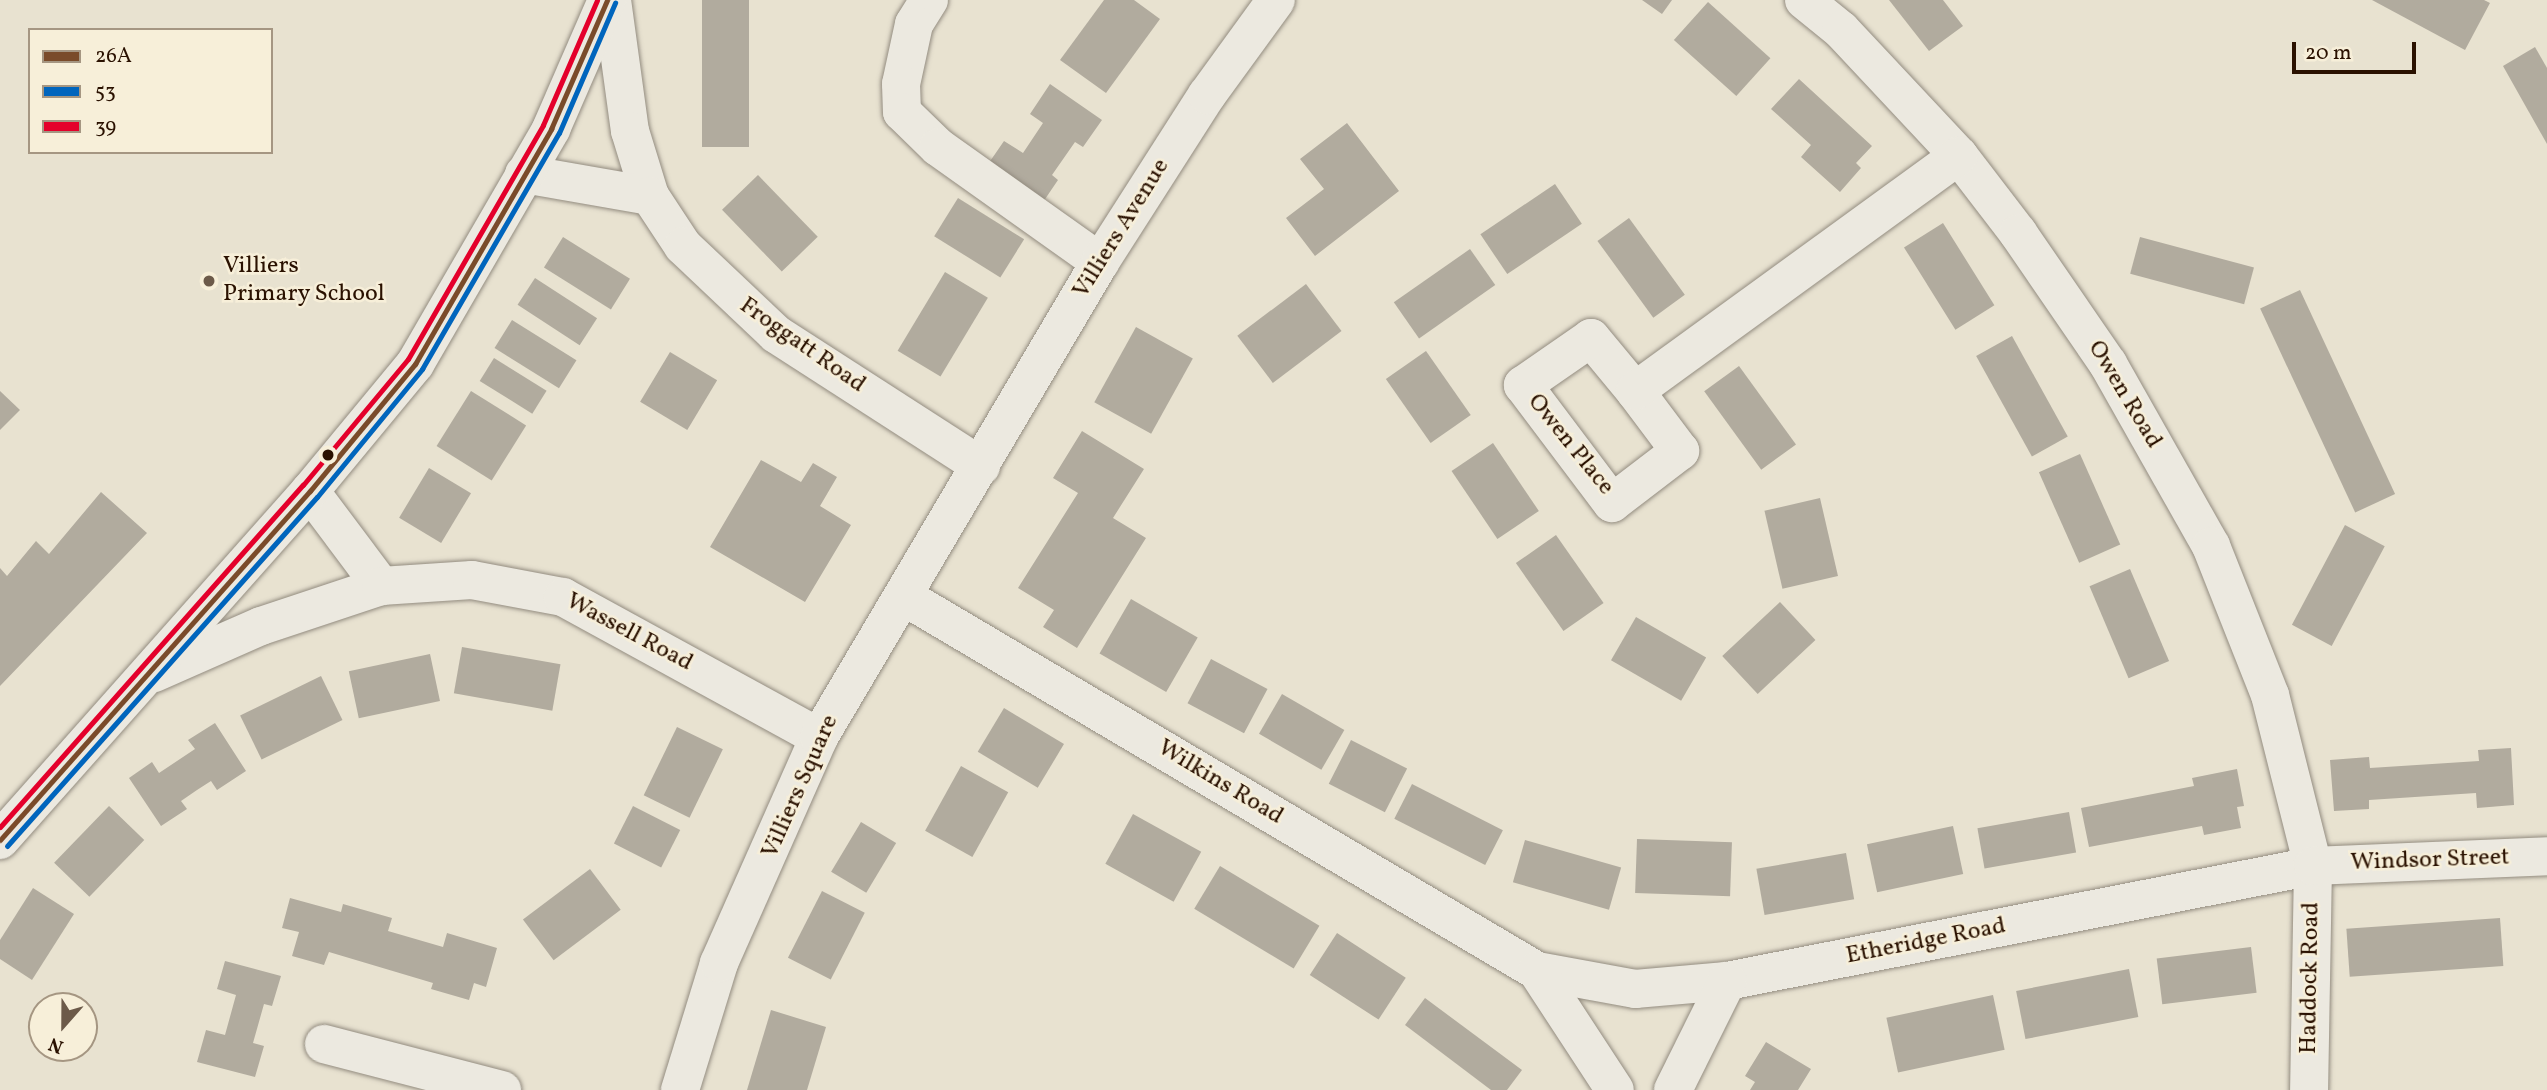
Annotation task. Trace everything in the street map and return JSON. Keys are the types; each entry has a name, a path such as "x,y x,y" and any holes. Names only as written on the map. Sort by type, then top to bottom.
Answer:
{"street":[{"path":"0,840 140,679 310,491 415,364 551,129 610,0"},
{"name":"Froggatt Road","path":"610,0 630,131 650,196 683,246 776,334 981,466"},
{"path":"929,0 914,24 901,84 902,112 938,147 1100,262"},
{"name":"Villiers Avenue","path":"981,466 1100,262 1207,95 1276,0"},
{"name":"Owen Road","path":"1804,0 1841,30 1959,156 2108,364 2211,546 2270,695 2313,866"},
{"path":"1635,391 1959,156"},
{"path":"524,174 650,196"},
{"name":"Villiers Square","path":"680,1090 719,963 819,737 981,466"},
{"path":"310,491 382,586"},
{"name":"Wassell Road","path":"140,679 261,626 382,586 472,580 563,597 819,737"},
{"name":"Wilkins Road","path":"903,596 1537,971"},
{"name":"Windsor Street","path":"2313,866 2547,856"},
{"name":"Etheridge Road","path":"1537,971 1635,989 1727,982 2313,866"},
{"name":"Haddock Road","path":"2309,1090 2313,866"},
{"path":"1537,971 1615,1090"},
{"path":"1673,1090 1727,982"},
{"path":"324,1044 502,1090"}],"building":[{"path":"702,0 749,0 749,147 702,147"},
{"path":"1104,0 1134,0 1160,19 1106,93 1060,60"},
{"path":"1642,0 1672,0 1662,14"},
{"path":"1889,0 1943,0 1963,26 1929,51"},
{"path":"2372,0 2484,0 2490,3 2465,50"},
{"path":"1708,2 1770,58 1736,96 1674,40"},
{"path":"2535,47 2547,68 2547,144 2503,66"},
{"path":"1799,79 1872,146 1856,163 1861,168 1840,192 1801,157 1811,145 1771,109"},
{"path":"1050,84 1102,120 1083,147 1075,142 1052,175 1058,180 1039,208 984,170 1004,141 1023,153 1043,123 1030,114"},
{"path":"1347,123 1399,191 1315,256 1286,218 1324,189 1300,159"},
{"path":"758,175 818,237 782,272 722,210"},
{"path":"1555,184 1582,224 1507,274 1480,234"},
{"path":"958,198 1024,239 1000,277 934,236"},
{"path":"1629,218 1685,295 1653,318 1597,241"},
{"path":"1943,223 1994,305 1955,330 1904,247"},
{"path":"563,237 630,279 611,309 544,268"},
{"path":"2140,237 2254,268 2244,304 2130,274"},
{"path":"1470,249 1495,285 1419,338 1394,302"},
{"path":"945,272 988,298 940,377 898,351"},
{"path":"535,278 597,318 580,345 518,305"},
{"path":"1306,284 1342,331 1273,383 1237,336"},
{"path":"2300,290 2395,494 2355,513 2260,309"},
{"path":"512,320 576,360 559,388 495,348"},
{"path":"1136,327 1193,359 1151,434 1094,402"},
{"path":"2012,336 2068,437 2032,456 1976,356"},
{"path":"1426,351 1471,415 1431,443 1386,379"},
{"path":"670,352 717,380 687,430 640,402"},
{"path":"494,358 547,391 532,414 480,381"},
{"path":"1739,366 1796,444 1761,470 1704,391"},
{"path":"0,391 20,410 0,430"},
{"path":"471,391 526,425 492,481 437,446"},
{"path":"1082,431 1144,469 1113,518 1146,538 1077,648 1043,627 1054,610 1018,588 1078,493 1053,478"},
{"path":"1493,443 1539,511 1497,539 1452,471"},
{"path":"2080,454 2120,544 2079,563 2039,472"},
{"path":"761,460 801,482 813,463 837,477 820,506 851,525 805,602 710,547"},
{"path":"429,468 471,493 441,543 399,518"},
{"path":"101,492 147,533 0,686 0,568 7,576 36,541 49,554"},
{"path":"1820,498 1838,576 1782,589 1764,511"},
{"path":"2345,525 2385,546 2332,646 2292,625"},
{"path":"1556,535 1604,603 1563,631 1516,563"},
{"path":"2130,569 2169,661 2129,678 2089,586"},
{"path":"1131,599 1198,638 1166,692 1100,654"},
{"path":"1780,602 1815,640 1758,694 1722,656"},
{"path":"1636,617 1706,657 1681,701 1611,660"},
{"path":"462,647 560,664 552,711 454,693"},
{"path":"430,654 440,701 359,718 349,671"},
{"path":"1211,659 1268,689 1244,733 1188,703"},
{"path":"321,676 342,720 262,759 240,715"},
{"path":"1282,694 1344,730 1321,770 1259,734"},
{"path":"1004,708 1064,744 1038,788 978,752"},
{"path":"215,723 246,771 217,790 211,781 197,790 181,801 187,809 161,826 129,778 152,762 159,773 195,749 188,740"},
{"path":"677,727 723,749 690,818 644,795"},
{"path":"1351,740 1407,769 1385,812 1329,784"},
{"path":"2511,748 2514,805 2477,808 2476,793 2369,800 2369,809 2334,811 2330,760 2369,757 2370,768 2479,761 2478,750"},
{"path":"961,766 1008,792 972,857 925,831"},
{"path":"2237,769 2244,806 2237,807 2241,828 2204,835 2202,826 2089,847 2081,808 2194,786 2192,778"},
{"path":"1412,784 1503,830 1485,865 1394,819"},
{"path":"109,806 144,840 89,897 54,863"},
{"path":"633,806 680,830 661,867 614,843"},
{"path":"2069,812 2076,852 1985,869 1977,828"},
{"path":"1133,814 1201,852 1174,902 1105,864"},
{"path":"861,822 896,843 866,893 831,872"},
{"path":"1953,826 1963,874 1877,892 1867,844"},
{"path":"1637,839 1732,842 1730,896 1635,893"},
{"path":"1525,840 1621,868 1609,910 1513,882"},
{"path":"1846,853 1854,899 1765,915 1756,869"},
{"path":"1220,866 1319,926 1294,969 1194,909"},
{"path":"590,869 621,910 554,960 523,920"},
{"path":"33,888 74,914 32,980 0,959 0,940"},
{"path":"822,891 865,913 831,980 788,958"},
{"path":"290,898 341,912 343,904 392,918 388,931 443,947 447,933 497,948 486,987 474,983 469,1000 431,989 433,983 329,952 324,965 292,956 299,932 282,928"},
{"path":"2500,918 2503,966 2350,977 2346,929"},
{"path":"1337,933 1406,978 1379,1020 1310,975"},
{"path":"2251,947 2257,993 2162,1004 2157,959"},
{"path":"225,961 281,976 272,1006 264,1004 253,1043 264,1046 255,1077 197,1062 206,1030 225,1035 236,995 217,989"},
{"path":"2129,969 2138,1017 2025,1039 2016,991"},
{"path":"1993,995 2005,1050 1898,1072 1886,1018"},
{"path":"1425,998 1522,1070 1507,1090 1491,1090 1405,1025"},
{"path":"771,1010 826,1027 807,1090 747,1090"},
{"path":"1766,1042 1811,1069 1798,1090 1750,1090 1755,1082 1745,1076"}],"transit line":[{"name":"39","path":"0,827 303,485 408,359 543,125 597,0"},
{"name":"26A","path":"0,840 310,491 415,364 551,129 607,0"},
{"name":"53","path":"7,846 317,497 422,369 559,133 615,3"}],"place":[{"name":"Villiers Primary School","path":"209,281"}]}
